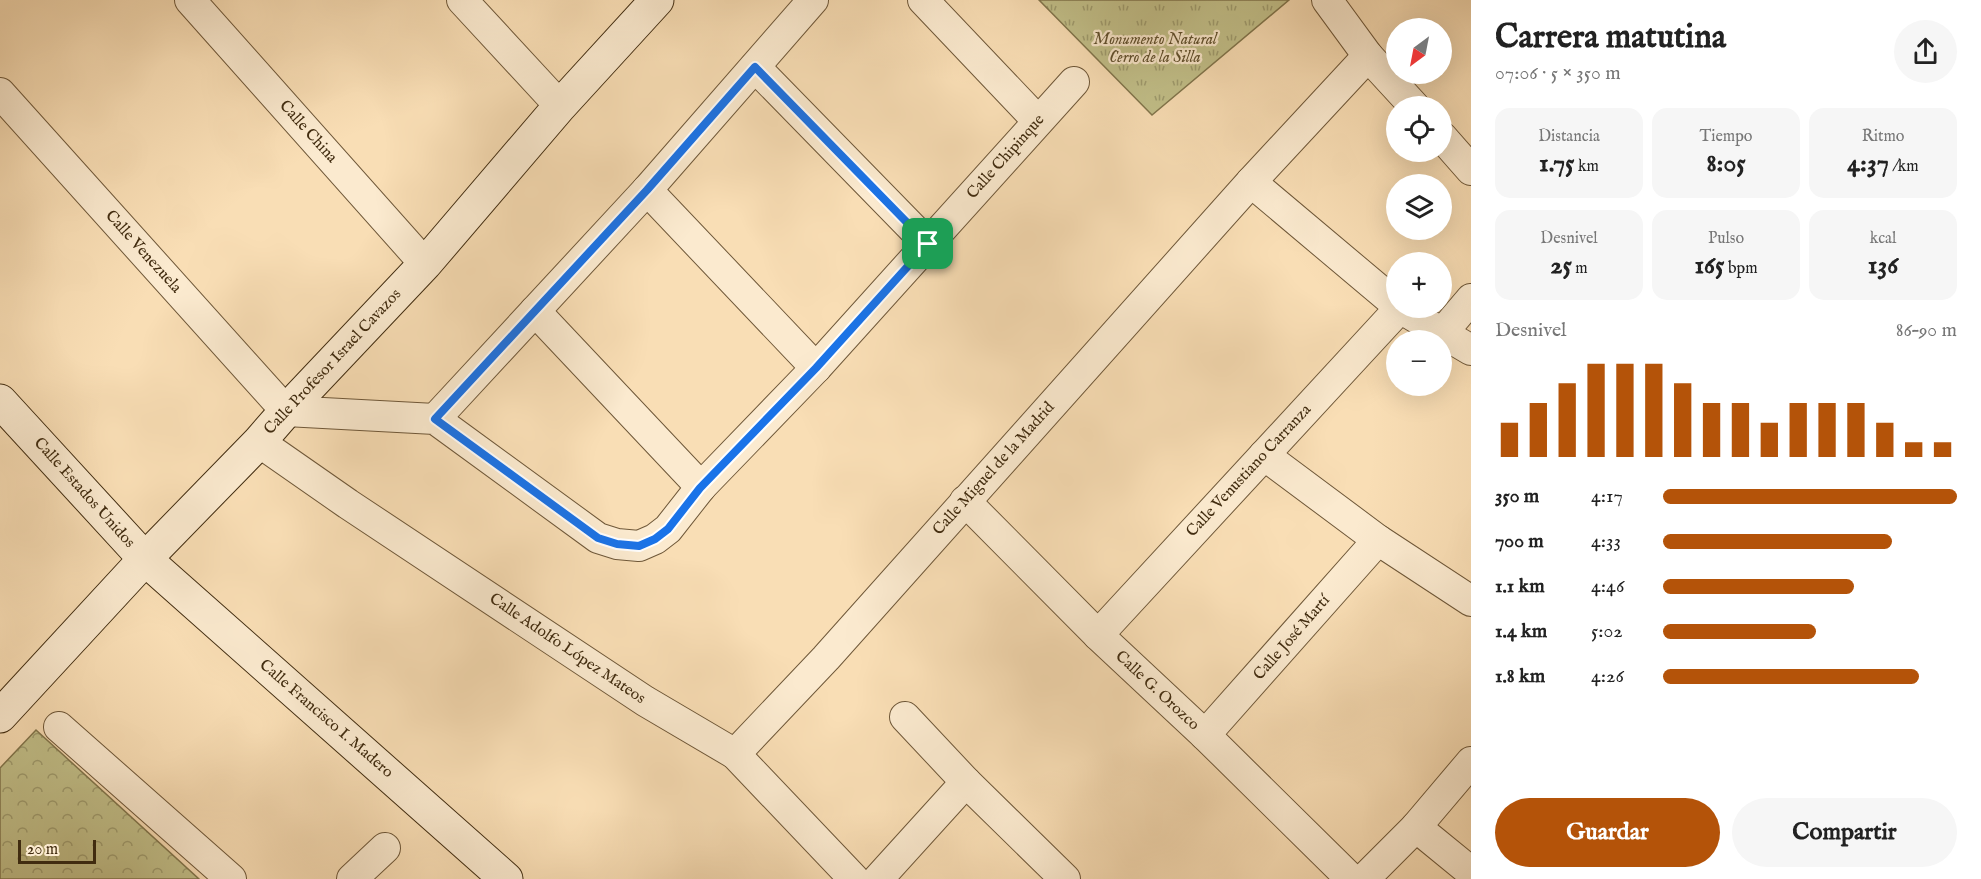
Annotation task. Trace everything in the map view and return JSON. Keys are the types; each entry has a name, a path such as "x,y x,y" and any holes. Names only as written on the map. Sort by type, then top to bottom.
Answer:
{"street":[{"name":"Calle China","path":"190,0 425,264"},
{"path":"462,0 560,106"},
{"name":"Calle Profesor Israel Cavazos","path":"5,700 259,442 425,264 560,106 657,0"},
{"path":"286,411 435,419 647,190 813,0"},
{"path":"923,0 1038,121"},
{"path":"1327,0 1368,56 1405,96"},
{"name":"Calle Miguel de la Madrid","path":"735,754 826,658 1251,182 1368,56"},
{"path":"755,67 928,244"},
{"name":"Calle Chipinque","path":"435,419 598,538 617,544 639,546 655,539 668,529 700,488 816,368 1074,82"},
{"name":"Calle Venezuela","path":"0,93 286,411"},
{"path":"1452,148 1471,170"},
{"path":"1251,182 1386,296"},
{"path":"647,190 816,368"},
{"path":"1445,330 1471,299"},
{"path":"535,311 700,488"},
{"name":"Calle Venustiano Carranza","path":"1098,635 1391,318"},
{"path":"1418,318 1439,330"},
{"path":"1452,338 1471,350"},
{"name":"Calle Estados Unidos","path":"0,401 145,559"},
{"name":"Calle Adolfo López Mateos","path":"259,442 348,504 645,701 735,754 854,879"},
{"path":"1264,455 1378,540 1471,601"},
{"name":"Calle G. Orozco","path":"965,501 1098,635 1205,735 1351,879"},
{"name":"Calle José Martí","path":"1205,735 1378,540"},
{"name":"Calle Francisco I. Madero","path":"145,559 506,879"},
{"path":"905,717 966,782 1065,879"},
{"path":"59,727 231,879"},
{"path":"1364,879 1416,827 1471,762"},
{"path":"878,879 966,782"},
{"path":"1416,827 1471,872"},
{"path":"352,879 385,848"}],"green space":[{"name":"Monumento Natural Cerro de la Silla","path":"1039,0 1289,0 1152,115"},
{"path":"36,730 199,879 0,879 0,768"}],"route":[{"path":"755,67 928,244 816,368 700,488 668,529 655,539 639,546 617,544 598,538 435,419 647,190 755,67"}]}
